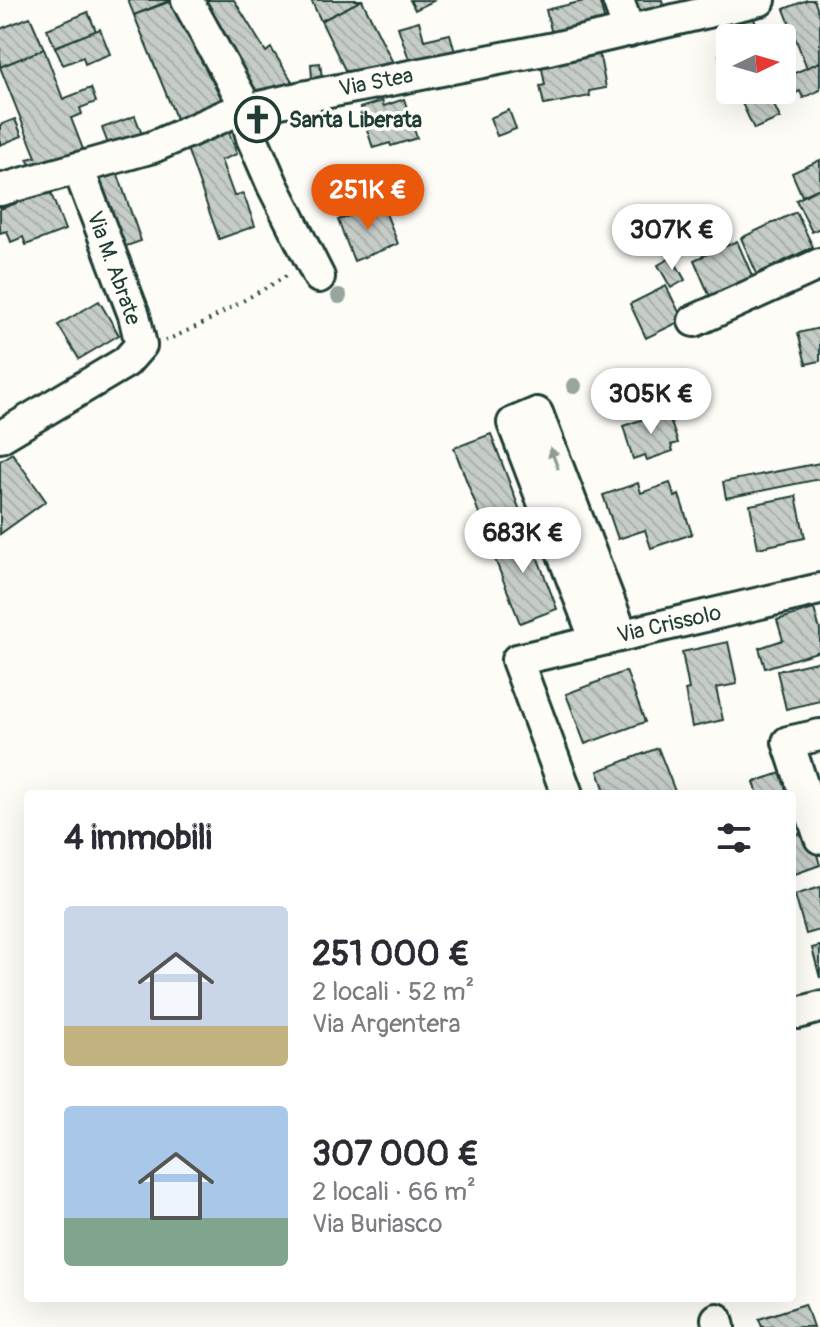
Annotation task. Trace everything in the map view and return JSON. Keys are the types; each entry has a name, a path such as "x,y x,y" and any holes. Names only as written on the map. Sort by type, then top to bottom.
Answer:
{"street":[{"path":"187,0 240,96 252,138 319,277"},
{"path":"618,0 629,31"},
{"name":"Via Stea","path":"0,190 153,147 178,134 244,111 629,31 760,0"},
{"name":"Via M. Abrate","path":"0,437 126,362 141,345 134,315 78,168"},
{"path":"694,321 820,264"},
{"path":"537,413 609,638 513,423 537,413"},
{"name":"Via Crissolo","path":"566,790 517,660 820,589"},
{"path":"820,735 788,742 820,838"}],"path":[{"path":"157,344 202,324 285,277 302,239"}],"building":[{"path":"128,0 171,0 134,15"},
{"path":"174,0 224,104 178,123 134,15"},
{"path":"196,0 234,0 266,52 271,48 294,84 255,94"},
{"path":"311,0 363,0 321,21"},
{"path":"362,0 395,67 348,76 321,21"},
{"path":"410,0 435,0 415,10"},
{"path":"599,0 606,25 553,38 546,10"},
{"path":"626,0 662,0 664,11 639,19"},
{"path":"814,0 820,16 820,62 807,68 796,40 796,24 790,24 784,9"},
{"path":"88,12 96,31 55,47 47,29"},
{"path":"753,15 756,24 726,24"},
{"path":"30,17 44,49 0,67 0,29"},
{"path":"419,21 424,40 450,34 456,56 411,65 398,27"},
{"path":"100,29 110,54 85,64 83,57 63,65 55,47"},
{"path":"44,49 63,99 91,88 96,102 80,108 82,114 71,118 84,152 34,171 27,159 36,157 0,67"},
{"path":"599,52 606,88 589,91 590,96 544,105 540,86 545,85 541,63"},
{"path":"820,62 820,90 803,98 800,91 796,93 796,72"},
{"path":"320,63 322,78 312,79 311,64"},
{"path":"404,99 417,138 373,148 360,108 382,101 384,106"},
{"path":"742,104 774,104 780,118 754,129"},
{"path":"509,110 516,129 497,136 490,118"},
{"path":"135,116 143,137 110,149 102,128"},
{"path":"15,119 22,136 0,145 0,125"},
{"path":"226,124 237,154 221,160 234,196 243,193 255,226 219,239 184,140"},
{"path":"820,160 820,188 802,196 792,173"},
{"path":"116,169 141,241 115,250 89,179"},
{"path":"820,188 820,228 812,232 796,200"},
{"path":"50,191 65,230 26,245 23,237 11,242 7,231 0,233 0,209"},
{"path":"382,203 398,244 354,261 338,220"},
{"path":"796,212 813,247 757,274 741,238"},
{"path":"737,241 753,278 710,297 694,260"},
{"path":"672,257 685,280 671,288 658,265"},
{"path":"666,286 683,320 646,338 630,304"},
{"path":"99,301 119,335 79,359 58,325"},
{"path":"820,328 820,361 806,364 798,333"},
{"path":"667,411 678,443 671,445 673,451 647,460 645,455 633,459 623,426"},
{"path":"491,434 522,516 507,522 511,533 483,544 475,523 482,521 454,448"},
{"path":"12,453 46,501 0,534 0,461"},
{"path":"820,463 820,479 726,498 723,482"},
{"path":"638,483 641,493 670,483 675,497 679,495 692,534 651,548 645,530 618,539 603,495"},
{"path":"796,496 805,538 758,548 750,505"},
{"path":"526,527 557,609 520,623 488,541"},
{"path":"814,609 820,630 820,651 765,668 759,648 783,640 777,620"},
{"path":"728,642 737,684 716,688 723,720 692,727 682,652"},
{"path":"820,661 820,701 786,709 777,671"},
{"path":"626,671 645,722 585,744 566,694"},
{"path":"658,748 674,790 605,790 598,771"},
{"path":"781,773 783,777 793,774 804,808 796,811 796,790 757,790 754,782"},
{"path":"810,830 820,865 796,874 796,835"},
{"path":"820,887 820,930 806,934 796,895"},
{"path":"820,946 820,978 812,948"},
{"path":"805,1304 813,1327 762,1327 759,1319"}],"place":[{"name":"Santa Liberata","path":"258,120"}]}
